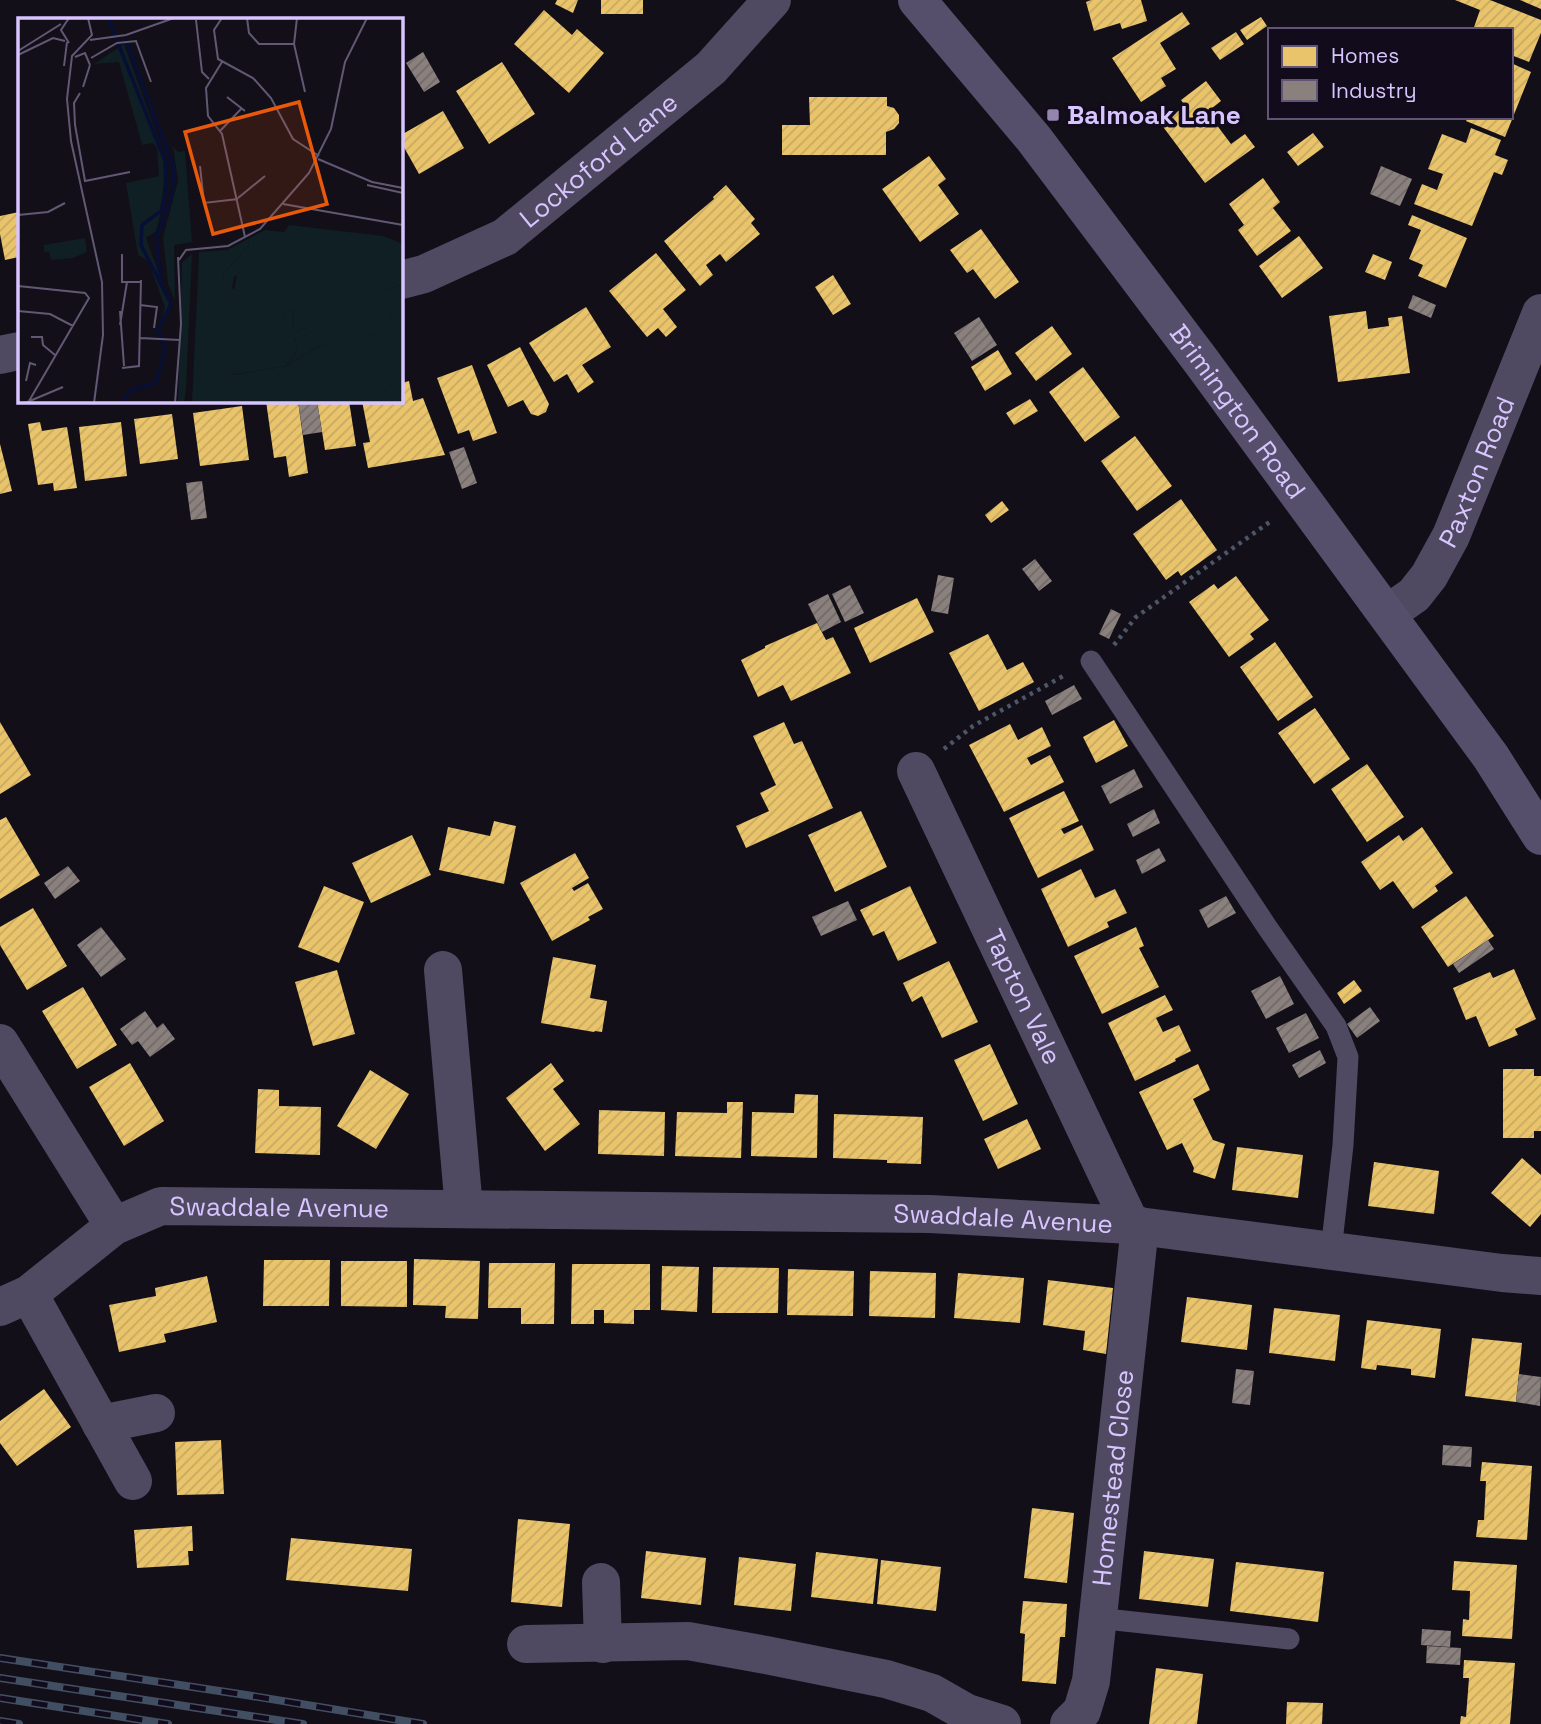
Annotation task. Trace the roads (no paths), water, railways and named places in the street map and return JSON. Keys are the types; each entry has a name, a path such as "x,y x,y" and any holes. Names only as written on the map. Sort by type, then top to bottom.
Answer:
{"main road":[{"name":"Brimington Road","path":"917,0 1034,139 1201,361 1491,757 1541,836"}],"street":[{"name":"Lockoford Lane","path":"402,280 424,274 505,237 711,68 772,0"},
{"name":"Paxton Road","path":"1387,614 1414,595 1429,576 1451,536 1541,313"},
{"path":"0,355 18,351"},
{"name":"Tapton Vale","path":"916,771 1135,1226"},
{"path":"443,970 464,1209"},
{"path":"0,1043 114,1226"},
{"name":"Swaddale Avenue","path":"15,1300 114,1226 161,1206 930,1214 1135,1226 1541,1276"},
{"name":"Homestead Close","path":"1069,1724 1082,1711 1091,1681 1135,1226"},
{"path":"15,1300 101,1424 133,1480"},
{"path":"101,1424 156,1413"},
{"path":"601,1582 603,1644"},
{"path":"526,1644 688,1641 886,1679 932,1693 967,1713 1002,1724"}],"lane":[{"path":"1091,661 1260,917 1336,1026 1348,1057 1342,1158 1331,1251"},
{"path":"1097,1618 1289,1639"}],"railway":[{"path":"0,1658 423,1724"},
{"path":"0,1678 303,1724"},
{"path":"0,1698 168,1724"},
{"path":"0,1721 19,1724"}],"place":[{"name":"Balmoak Lane","path":"1053,115"}]}
